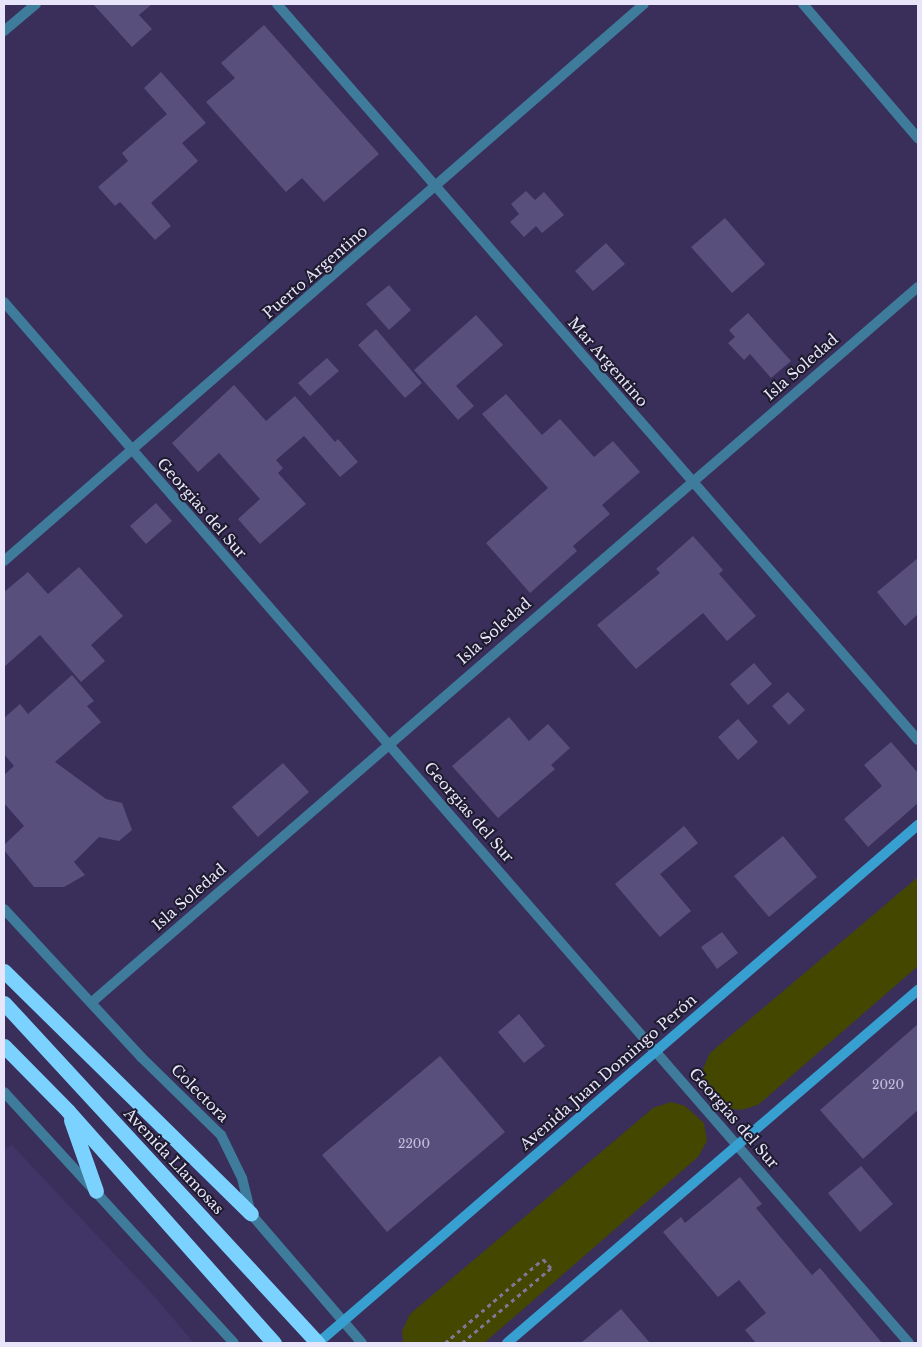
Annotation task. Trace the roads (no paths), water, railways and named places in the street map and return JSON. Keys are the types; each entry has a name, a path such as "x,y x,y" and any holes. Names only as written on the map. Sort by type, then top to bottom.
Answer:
{"highway":[{"path":"4,971 251,1214"},
{"name":"Avenida Llamosas","path":"4,1003 318,1343"},
{"path":"4,1046 68,1112 274,1343"},
{"path":"68,1112 96,1191"}],"main road":[{"name":"Avenida Juan Domingo Perón","path":"318,1343 918,826"},
{"path":"507,1343 918,990"}],"street":[{"path":"4,31 36,4"},
{"name":"Mar Argentino","path":"277,4 918,740"},
{"name":"Puerto Argentino","path":"4,561 644,4"},
{"path":"804,4 918,138"},
{"name":"Isla Soledad","path":"92,1002 388,742 918,287"},
{"name":"Georgias del Sur","path":"4,302 909,1343"},
{"name":"Colectora","path":"4,909 141,1057 221,1135 242,1178 251,1214 362,1343"},
{"path":"4,1092 234,1343"}]}
